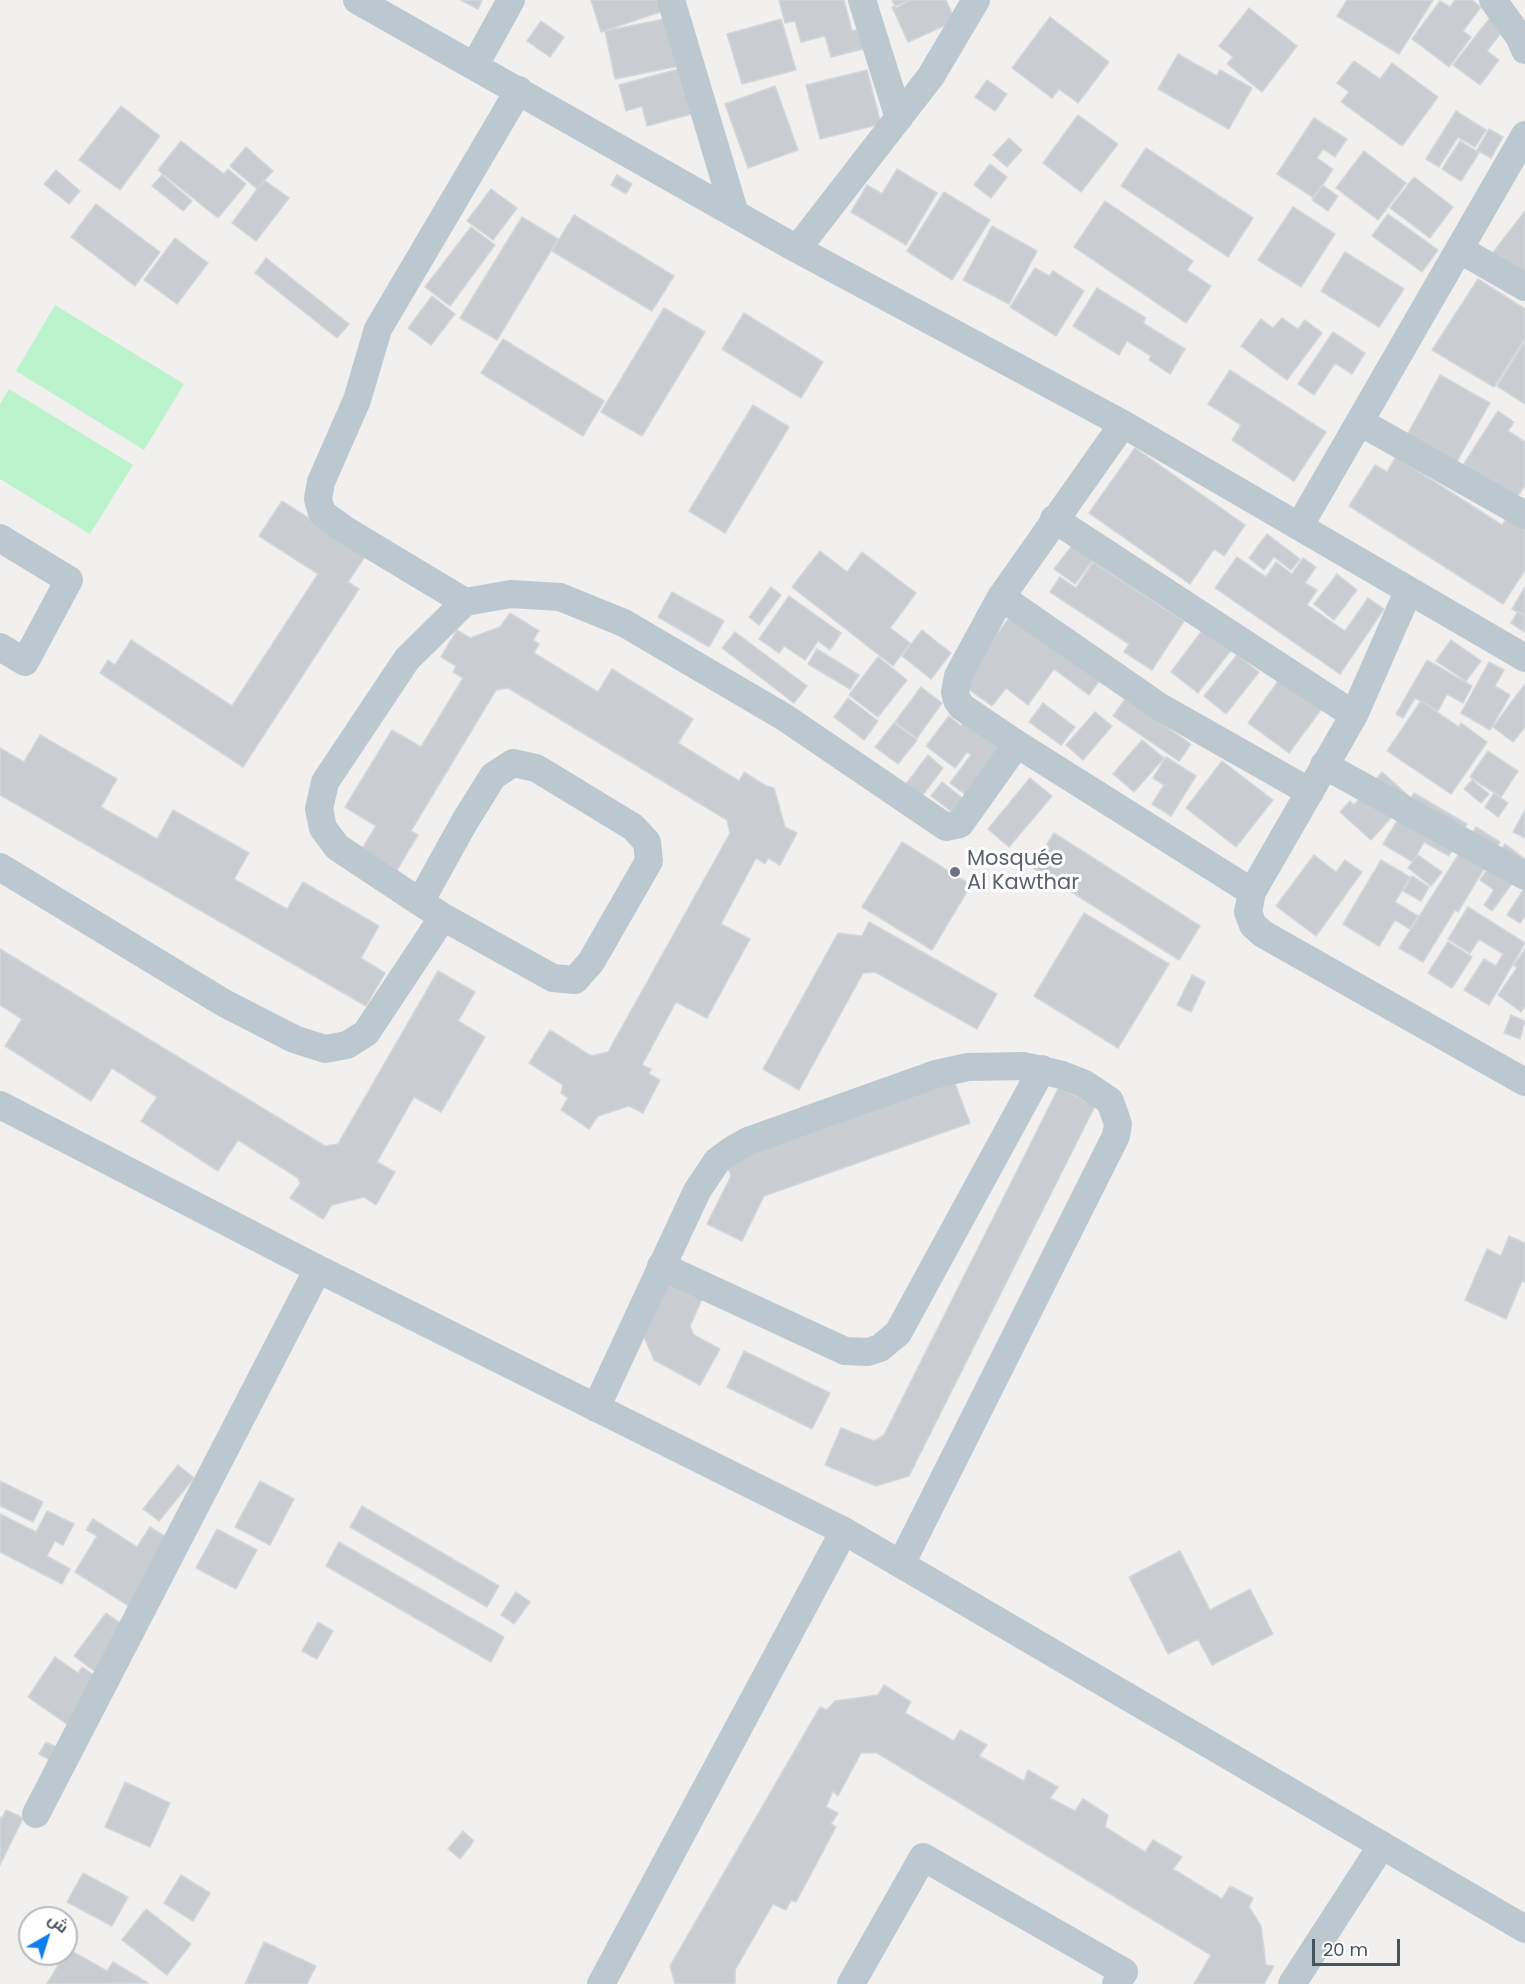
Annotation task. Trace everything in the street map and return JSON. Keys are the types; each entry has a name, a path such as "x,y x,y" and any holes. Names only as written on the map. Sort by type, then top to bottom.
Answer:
{"street":[{"path":"357,0 797,249 1123,424 1300,525 1408,592 1525,658"},
{"path":"475,65 511,0"},
{"path":"671,0 735,214"},
{"path":"862,0 899,118"},
{"path":"797,249 931,76 976,0"},
{"path":"1499,2 1525,50"},
{"path":"465,602 347,531 322,513 318,499 321,482 357,400 378,329 519,90"},
{"path":"1300,525 1525,135"},
{"path":"1459,249 1525,287"},
{"path":"1360,422 1525,515"},
{"path":"1123,424 1001,597 958,676 955,692 962,707 1252,892"},
{"path":"1054,519 1354,715"},
{"path":"0,538 69,580 25,662 0,647"},
{"path":"1408,592 1354,715 1252,892 1248,912 1252,925 1263,934 1525,1082"},
{"path":"0,867 224,1003 294,1039 325,1049 347,1045 366,1034 431,910 465,820 493,776 513,763 536,768 633,827 647,842 649,861 591,962 575,980 553,978 431,910 337,846 323,828 319,809 325,782 407,659 465,602 511,594 560,597 624,622 784,717 946,827 960,824 1017,744"},
{"path":"1001,597 1160,707 1310,792"},
{"path":"1324,765 1525,876"},
{"path":"596,1408 705,1176 717,1161 748,1141 936,1074 968,1067 999,1065 1042,1069 1083,1083 1110,1101 1118,1124 1116,1136 902,1562"},
{"path":"661,1266 845,1351 862,1352 880,1348 898,1333 1042,1069"},
{"path":"0,1105 318,1269 902,1562 1525,1929"},
{"path":"36,1814 318,1269"},
{"path":"601,1984 844,1531"},
{"path":"1292,1984 1382,1845"},
{"path":"851,1984 924,1857 1127,1980"}],"green space":[{"path":"55,305 184,384 144,450 16,371"},
{"path":"9,389 133,465 90,534 0,479 0,404"}],"building":[{"path":"460,0 482,0 478,9"},
{"path":"591,0 659,0 663,11 601,32"},
{"path":"779,0 844,0 852,31 867,27 872,47 831,57 825,36 801,42 795,21 785,23"},
{"path":"892,0 911,0 896,8"},
{"path":"910,0 946,0 955,21 908,42 892,7"},
{"path":"1347,0 1433,0 1399,54 1337,16"},
{"path":"1455,0 1472,0 1481,7 1463,31 1471,37 1449,67 1412,39 1440,1 1450,7"},
{"path":"1249,8 1297,46 1262,92 1227,64 1233,57 1219,46"},
{"path":"1493,14 1507,25 1487,51 1499,60 1480,85 1453,65"},
{"path":"674,17 684,65 615,79 605,31"},
{"path":"1050,17 1109,62 1078,103 1059,89 1052,98 1012,68"},
{"path":"781,19 796,70 742,84 727,34"},
{"path":"541,21 564,37 550,57 527,41"},
{"path":"1178,54 1217,76 1220,70 1252,88 1229,129 1158,89"},
{"path":"1354,61 1380,79 1392,63 1438,97 1402,146 1341,102 1349,92 1337,83"},
{"path":"686,67 699,112 647,126 642,106 626,111 619,85"},
{"path":"867,70 881,124 820,139 806,85"},
{"path":"987,80 1007,94 995,111 975,97"},
{"path":"775,86 798,150 748,168 725,104"},
{"path":"121,106 160,136 120,190 79,160"},
{"path":"1456,111 1486,130 1475,147 1458,137 1439,167 1426,159"},
{"path":"1078,115 1118,144 1081,192 1043,163"},
{"path":"1314,118 1347,139 1335,157 1323,149 1317,158 1333,169 1314,198 1277,174"},
{"path":"1489,129 1503,137 1491,158 1477,150"},
{"path":"1009,138 1022,150 1007,167 993,155"},
{"path":"181,141 224,174 228,169 246,184 218,218 158,170"},
{"path":"1460,141 1479,153 1461,181 1442,169"},
{"path":"246,147 273,171 257,189 230,166"},
{"path":"1146,148 1253,218 1228,257 1121,186"},
{"path":"1364,151 1406,183 1378,220 1336,188"},
{"path":"990,164 1007,177 991,198 974,185"},
{"path":"897,169 937,193 906,245 851,212 867,185 882,194"},
{"path":"56,170 80,191 69,204 44,184"},
{"path":"162,175 192,201 183,211 152,186"},
{"path":"617,175 632,184 626,194 611,185"},
{"path":"1414,177 1453,207 1430,238 1390,208"},
{"path":"264,180 289,198 256,241 232,223"},
{"path":"1322,185 1338,196 1328,211 1312,200"},
{"path":"491,189 517,208 493,240 467,221"},
{"path":"944,192 990,220 952,280 907,251"},
{"path":"1105,201 1193,261 1187,270 1211,286 1186,323 1074,247"},
{"path":"96,204 160,252 135,286 71,237"},
{"path":"1293,207 1335,234 1301,287 1258,260"},
{"path":"1525,211 1525,288 1488,259"},
{"path":"1388,214 1438,250 1422,272 1372,236"},
{"path":"574,215 674,276 652,311 552,251"},
{"path":"522,217 558,239 497,340 460,318"},
{"path":"992,226 1037,251 1009,304 963,280"},
{"path":"471,227 495,245 450,306 425,287"},
{"path":"175,238 208,263 177,304 144,280"},
{"path":"1345,252 1404,289 1379,327 1321,291"},
{"path":"266,258 349,324 337,338 255,273"},
{"path":"1035,268 1049,276 1053,271 1084,291 1056,336 1010,307"},
{"path":"1478,279 1525,309 1525,338 1494,387 1432,350"},
{"path":"1097,288 1146,318 1143,323 1185,349 1170,374 1149,360 1151,356 1127,341 1119,355 1073,326"},
{"path":"432,296 455,314 431,345 408,328"},
{"path":"664,308 705,332 642,436 601,412"},
{"path":"744,313 823,362 801,398 722,349"},
{"path":"1282,318 1298,329 1305,320 1322,333 1287,380 1241,346 1261,319 1273,328"},
{"path":"1333,332 1365,353 1352,374 1335,363 1314,395 1298,384"},
{"path":"503,339 604,401 583,436 481,373"},
{"path":"1525,341 1525,404 1497,386"},
{"path":"1230,370 1326,432 1294,481 1232,440 1241,425 1208,404"},
{"path":"1440,375 1490,403 1456,463 1407,435"},
{"path":"753,405 789,427 725,533 689,511"},
{"path":"1498,411 1514,422 1508,431 1525,442 1525,485 1516,499 1463,465"},
{"path":"1135,448 1245,525 1224,556 1214,549 1190,584 1089,513"},
{"path":"1396,457 1502,525 1509,515 1525,525 1525,570 1503,604 1349,506 1375,465 1387,472"},
{"path":"282,501 366,555 348,582 359,589 243,767 100,673 108,660 115,665 131,640 232,706 318,574 259,536"},
{"path":"1267,534 1300,559 1291,570 1274,557 1264,570 1249,558"},
{"path":"1074,543 1094,558 1075,584 1054,569"},
{"path":"820,551 847,572 862,552 916,593 890,628 910,643 893,666 792,587"},
{"path":"1237,557 1266,577 1276,562 1292,574 1303,558 1316,567 1305,583 1317,590 1307,605 1345,631 1368,598 1384,609 1340,674 1215,588"},
{"path":"1093,562 1184,621 1152,670 1124,652 1129,644 1050,592 1060,577 1076,588"},
{"path":"1337,574 1357,590 1334,620 1314,604"},
{"path":"771,587 781,595 759,625 749,617"},
{"path":"1525,587 1525,616 1512,609"},
{"path":"672,592 724,621 709,647 658,617"},
{"path":"789,596 841,633 830,650 818,641 805,660 784,646 779,653 759,639"},
{"path":"1518,611 1525,616 1524,632 1511,623"},
{"path":"510,613 539,631 533,640 539,644 534,653 598,692 612,669 693,719 678,743 739,781 744,772 766,786 774,788 785,827 797,833 780,865 768,858 765,864 756,858 721,924 750,939 707,1018 676,1002 642,1065 651,1069 649,1074 660,1080 643,1113 629,1106 598,1116 589,1129 561,1110 568,1098 561,1093 563,1085 529,1063 550,1030 591,1056 608,1052 730,833 727,820 508,688 496,690 411,831 418,835 397,870 362,849 376,826 345,807 392,730 421,747 463,678 453,672 456,666 441,657 457,630 470,638 500,627"},
{"path":"1012,614 1100,680 1089,695 1054,669 1028,705 1006,688 992,706 960,683"},
{"path":"1204,628 1232,649 1198,693 1171,672"},
{"path":"922,630 951,653 931,679 902,656"},
{"path":"735,632 807,686 794,703 722,648"},
{"path":"1451,640 1481,661 1466,681 1436,661"},
{"path":"817,649 859,675 850,689 808,664"},
{"path":"1237,655 1259,672 1226,714 1204,696"},
{"path":"878,657 907,680 878,717 849,695"},
{"path":"1427,660 1472,686 1463,703 1447,694 1438,711 1415,698 1403,718 1396,714"},
{"path":"1489,662 1504,670 1495,686 1510,695 1490,730 1461,713"},
{"path":"1281,677 1323,707 1289,753 1248,723"},
{"path":"1525,684 1525,727 1513,742 1493,727"},
{"path":"921,687 942,703 917,738 895,722"},
{"path":"848,698 878,721 864,740 834,717"},
{"path":"1125,699 1191,744 1179,761 1113,716"},
{"path":"1421,701 1459,727 1461,723 1487,742 1451,794 1387,751"},
{"path":"1043,703 1075,727 1061,745 1029,722"},
{"path":"1095,712 1112,726 1083,760 1066,745"},
{"path":"949,716 961,726 966,719 1009,751 973,800 950,783 971,755 967,752 955,768 926,746"},
{"path":"894,723 917,740 898,764 875,747"},
{"path":"40,735 117,779 101,807 157,839 173,810 249,853 234,879 287,909 303,882 379,926 361,958 385,973 366,1006 0,795 0,748 24,762"},
{"path":"1142,740 1164,758 1134,792 1113,774"},
{"path":"1488,751 1518,771 1501,797 1470,777"},
{"path":"928,755 943,768 922,796 906,784"},
{"path":"1166,757 1196,776 1171,816 1152,804 1164,785 1153,778"},
{"path":"1222,761 1273,800 1236,847 1186,808"},
{"path":"1382,772 1410,797 1371,840 1340,812 1350,801 1354,805"},
{"path":"1030,778 1052,796 1009,847 988,829"},
{"path":"1472,780 1489,794 1481,803 1464,789"},
{"path":"942,782 971,805 960,818 931,796"},
{"path":"1414,793 1467,824 1449,856 1424,842 1413,862 1383,844"},
{"path":"1494,793 1508,803 1498,817 1485,807"},
{"path":"1525,810 1525,838 1513,832"},
{"path":"1476,827 1500,842 1458,912 1455,910 1423,962 1399,948"},
{"path":"1054,833 1200,926 1179,960 1032,867"},
{"path":"902,842 971,885 932,950 862,907"},
{"path":"1505,844 1525,859 1525,866 1492,911 1484,905 1494,890 1480,880"},
{"path":"1314,855 1336,872 1345,860 1362,872 1316,936 1276,906"},
{"path":"1418,855 1442,872 1431,886 1408,868"},
{"path":"1381,860 1410,877 1395,902 1418,916 1410,929 1395,920 1379,946 1343,924"},
{"path":"1412,876 1429,887 1421,901 1403,891"},
{"path":"1525,887 1525,916 1520,923 1507,915"},
{"path":"1468,907 1525,943 1489,1005 1464,990 1484,959 1496,966 1503,954 1479,939 1470,953 1448,939"},
{"path":"1084,913 1169,964 1118,1048 1034,996"},
{"path":"869,922 997,994 977,1029 875,972 863,973 799,1090 763,1069 838,933 862,936"},
{"path":"1448,942 1472,957 1452,988 1428,973"},
{"path":"0,949 325,1146 338,1144 438,971 475,992 458,1021 485,1037 441,1112 414,1097 377,1162 395,1172 376,1205 364,1197 332,1205 323,1219 290,1198 300,1184 298,1178 238,1140 218,1171 141,1121 157,1097 112,1068 91,1101 5,1046 22,1019 0,1005"},
{"path":"1525,949 1525,1006 1521,1012 1498,995 1517,968 1514,965"},
{"path":"1192,975 1205,982 1191,1012 1177,1005"},
{"path":"1511,1015 1525,1021 1520,1039 1504,1033"},
{"path":"954,1081 970,1123 764,1196 742,1241 707,1224 731,1176 726,1162"},
{"path":"1059,1087 1095,1106 909,1476 876,1486 825,1465 841,1428 874,1441 884,1435"},
{"path":"1509,1236 1525,1243 1525,1282 1522,1281 1506,1319 1465,1300 1487,1249 1501,1256"},
{"path":"665,1281 702,1299 690,1326 694,1335 720,1349 700,1385 654,1360 642,1332"},
{"path":"744,1351 830,1393 812,1429 727,1387"},
{"path":"178,1465 194,1478 159,1521 143,1509"},
{"path":"0,1481 43,1502 33,1522 0,1506"},
{"path":"260,1481 294,1499 270,1545 235,1527"},
{"path":"362,1506 499,1586 487,1607 350,1527"},
{"path":"47,1511 74,1524 63,1545 55,1541 47,1556 70,1569 62,1584 0,1552 0,1514 36,1532"},
{"path":"93,1519 137,1547 150,1527 182,1547 140,1613 75,1572 97,1536 86,1530"},
{"path":"217,1529 257,1550 236,1589 196,1568"},
{"path":"339,1542 504,1637 491,1662 326,1566"},
{"path":"1180,1551 1210,1610 1250,1589 1273,1634 1212,1665 1198,1639 1168,1654 1129,1577"},
{"path":"516,1592 530,1602 514,1624 501,1615"},
{"path":"106,1613 137,1635 105,1679 74,1656"},
{"path":"318,1622 333,1631 317,1659 302,1651"},
{"path":"55,1657 78,1673 82,1667 107,1684 75,1730 28,1697"},
{"path":"884,1685 911,1702 905,1713 954,1741 960,1730 987,1745 979,1756 1024,1781 1028,1770 1058,1787 1050,1798 1075,1811 1083,1799 1108,1815 1105,1827 1145,1852 1153,1840 1182,1857 1173,1869 1222,1899 1230,1886 1253,1898 1249,1907 1261,1926 1266,1965 1274,1966 1264,1984 1194,1984 1211,1955 877,1753 861,1753 838,1796 833,1791 826,1807 838,1813 831,1824 836,1827 796,1902 791,1900 786,1910 773,1904 735,1970 735,1984 675,1984 670,1966 820,1707 827,1710 835,1701 878,1695"},
{"path":"46,1742 64,1751 58,1764 39,1754"},
{"path":"125,1782 170,1803 150,1847 105,1827"},
{"path":"6,1810 23,1818 0,1865 0,1817 2,1818"},
{"path":"463,1831 474,1841 460,1859 448,1849"},
{"path":"83,1873 128,1897 112,1926 67,1902"},
{"path":"181,1875 210,1893 193,1921 164,1903"},
{"path":"146,1909 191,1944 167,1975 122,1940"},
{"path":"264,1942 316,1966 307,1984 245,1984"},
{"path":"78,1955 107,1971 113,1962 148,1983 47,1984 58,1966 78,1966"}],"place":[{"name":"Mosquée Al Kawthar","path":"955,872"}]}
